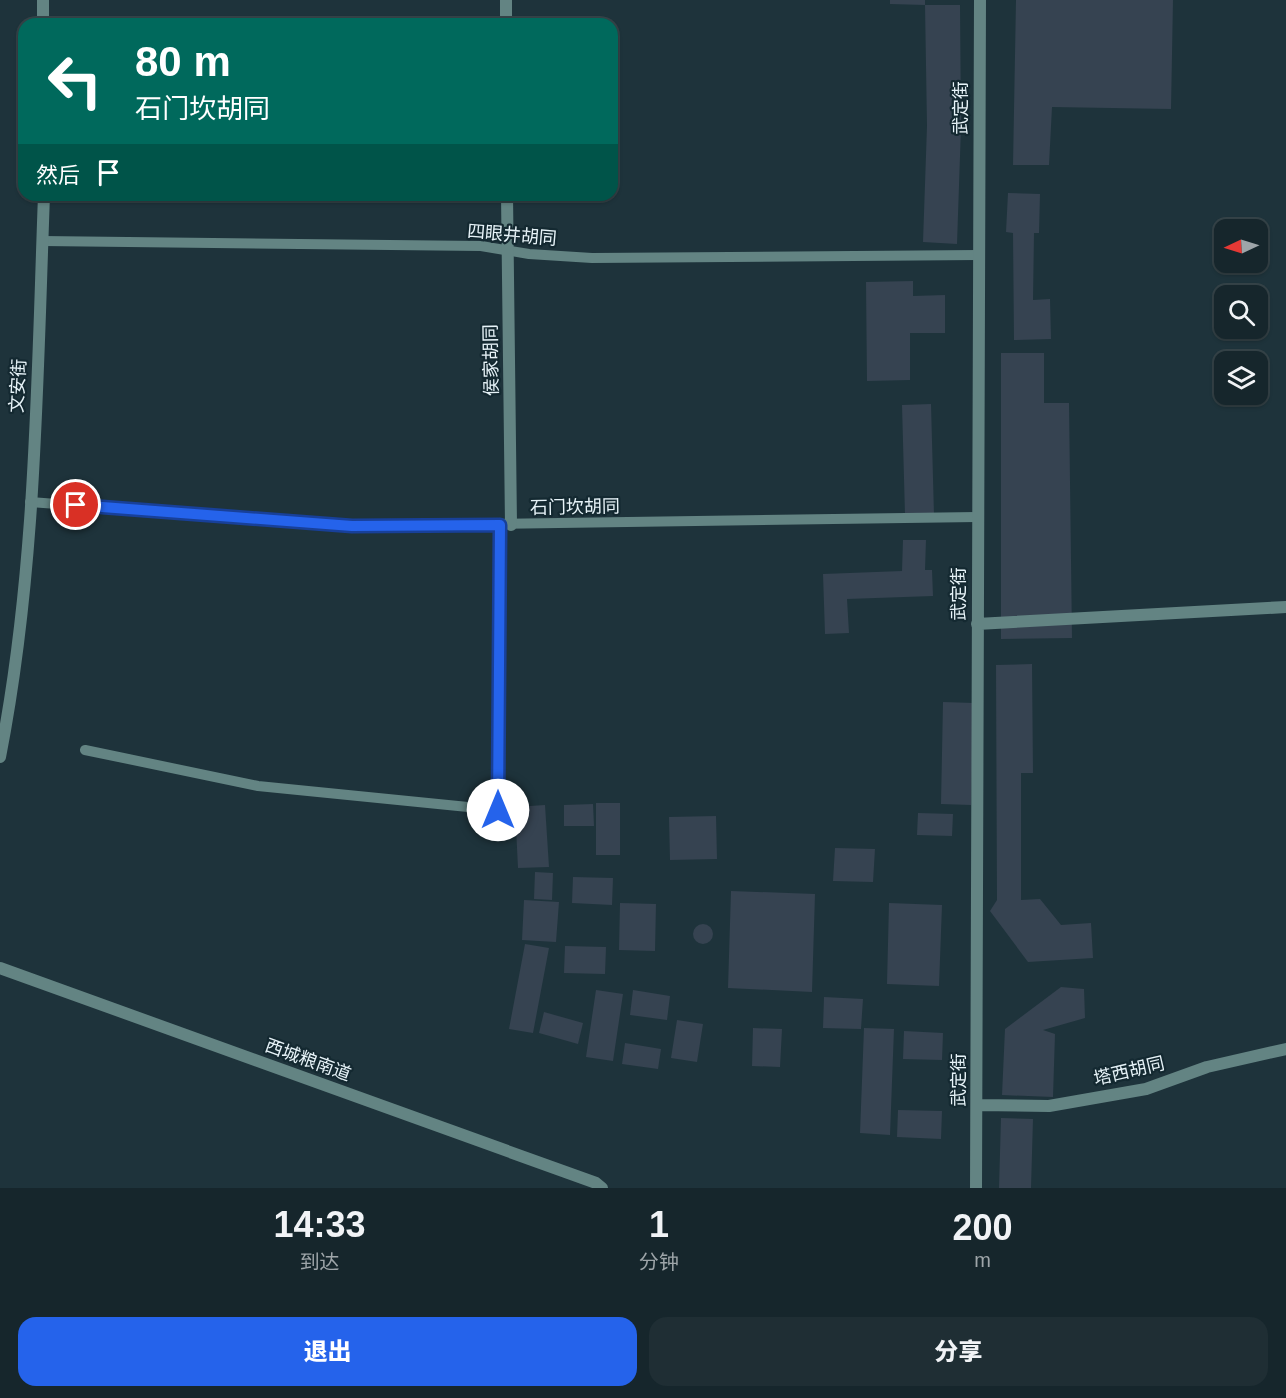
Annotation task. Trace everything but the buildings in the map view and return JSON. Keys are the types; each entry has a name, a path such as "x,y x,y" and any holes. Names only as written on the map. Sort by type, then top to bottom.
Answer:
{"street":[{"path":"42,0 43,18"},
{"path":"506,0 506,18"},
{"name":"武定街","path":"976,1188 980,0"},
{"name":"文安街","path":"0,757 15,681 25,586 44,201"},
{"name":"侯家胡同","path":"498,810 505,525 507,201"},
{"path":"977,624 1286,607"},
{"name":"西城粮南道","path":"0,968 596,1183 602,1188"},
{"name":"塔西胡同","path":"978,1105 1049,1106 1146,1089 1207,1067 1286,1049"}],"lane":[{"name":"四眼井胡同","path":"42,241 481,246 529,254 592,258 978,255"},
{"name":"石门坎胡同","path":"30,502 352,526 977,517"},
{"path":"85,750 258,786 498,810"}],"route":[{"path":"76,505 300,520 352,526 500,525 498,810"}]}
